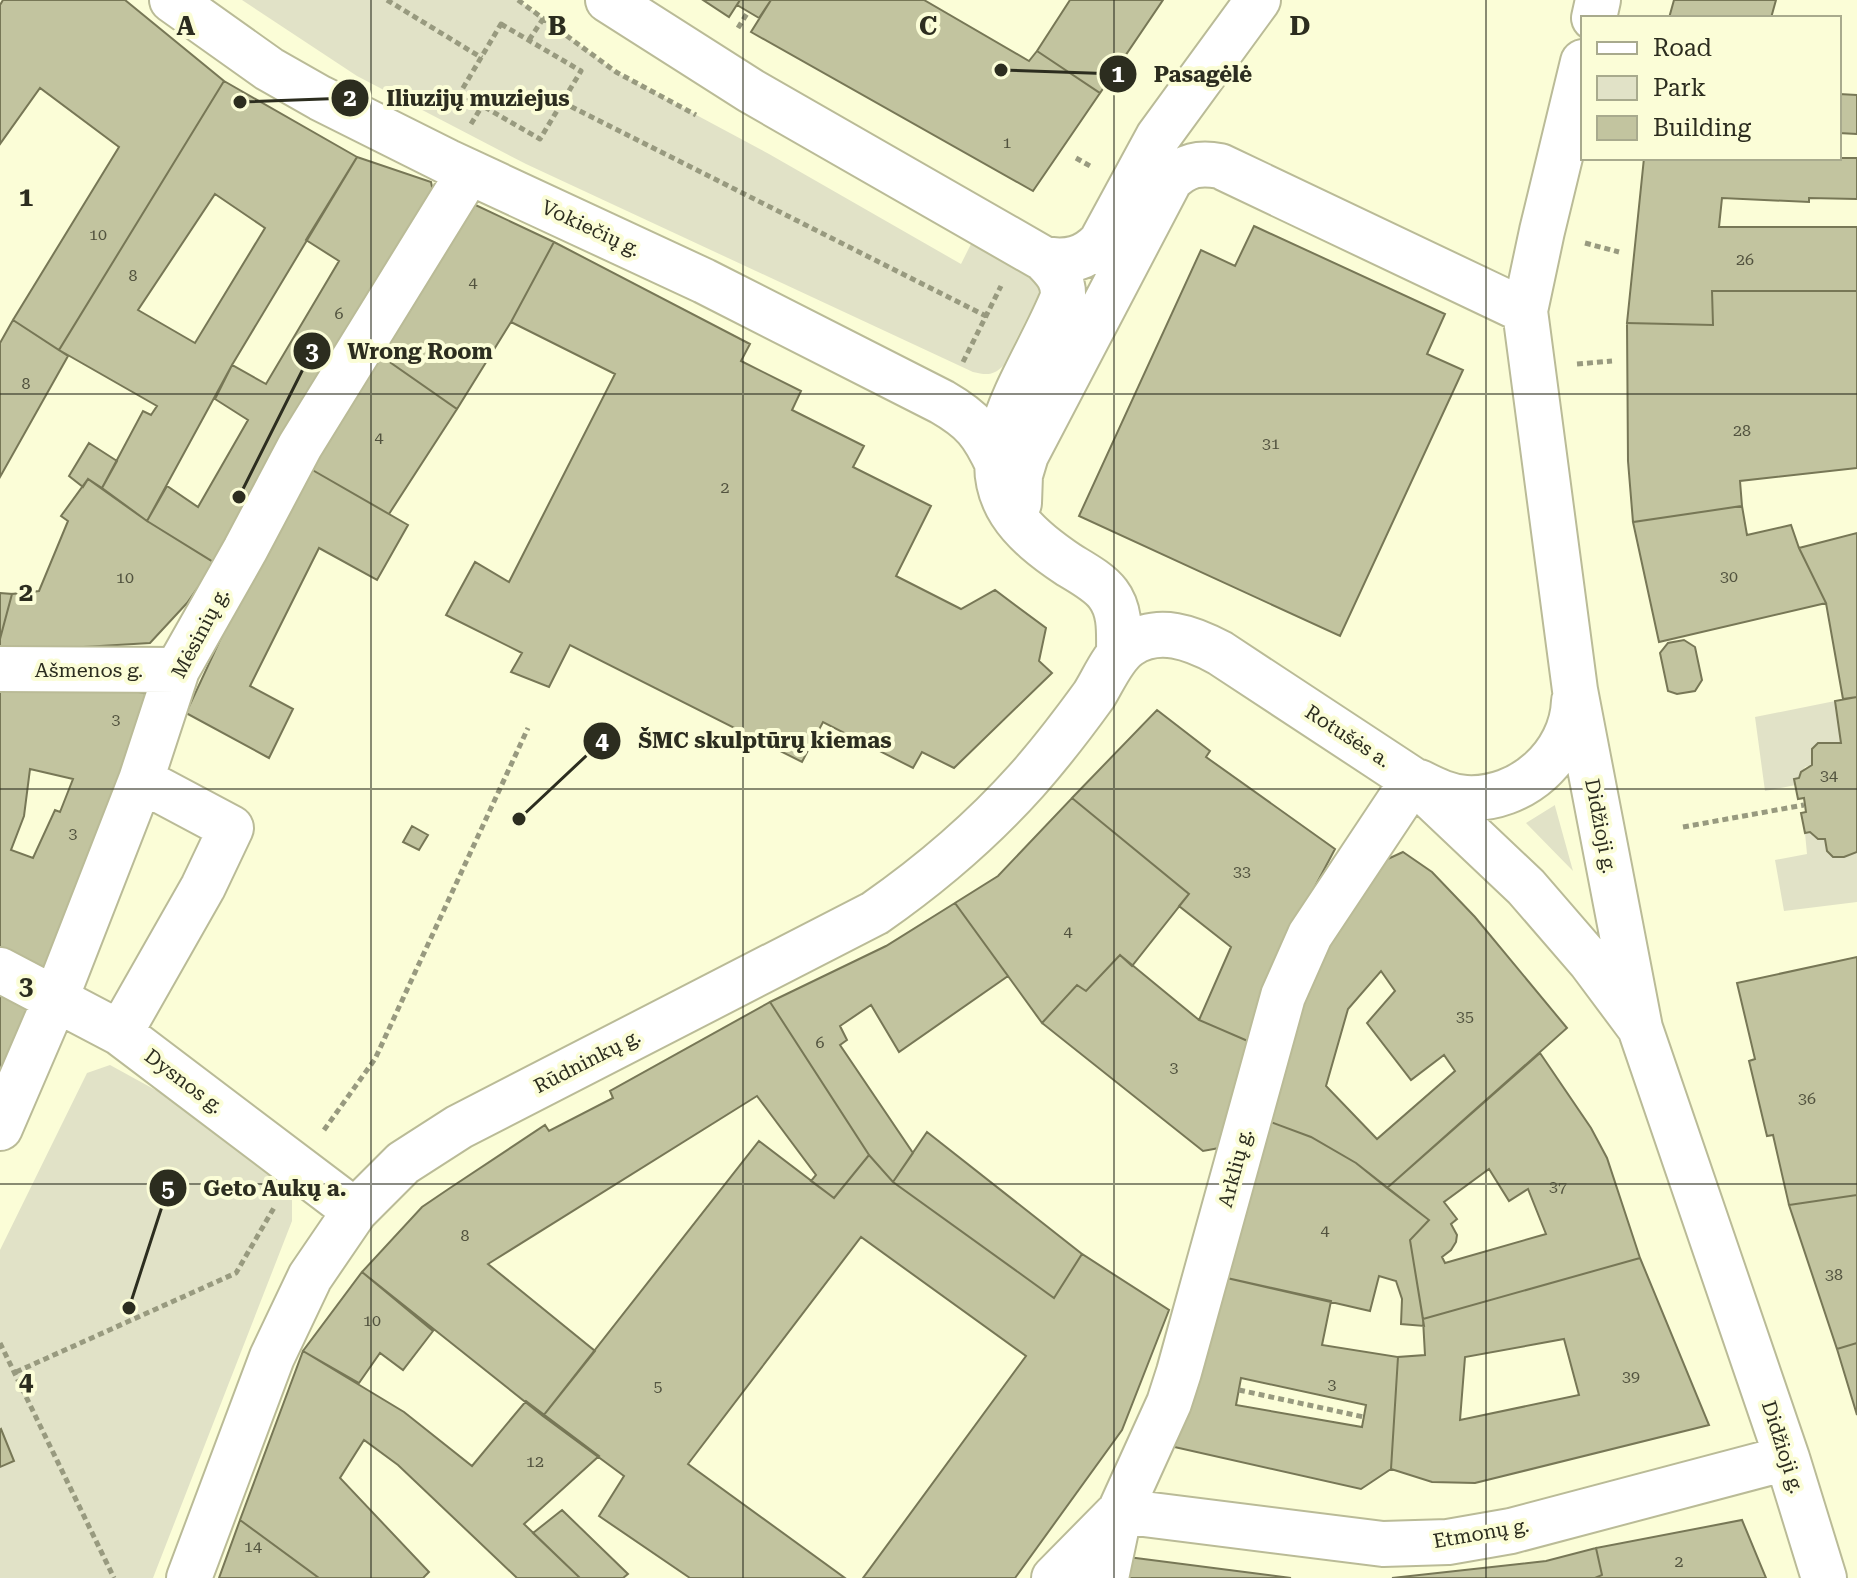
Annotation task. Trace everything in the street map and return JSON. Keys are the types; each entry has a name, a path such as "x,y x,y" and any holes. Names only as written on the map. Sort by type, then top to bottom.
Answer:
{"street":[{"name":"Vokiečių g.","path":"172,0 245,53 307,91 469,172 704,281 942,402 967,417 985,436 998,465"},
{"path":"608,0 751,91 1044,259 1057,271 1064,286 1063,297 1009,412 1001,438 998,465 1001,494 1014,519 1033,539 1108,594 1119,620 1119,653"},
{"path":"1044,259 1075,259 1089,254 1101,242 1158,137 1258,0"},
{"name":"Didžioji g.","path":"1581,70 1525,311 1575,690 1640,1028 1787,1458 1834,1571"},
{"path":"1033,539 1018,499 1026,455 1170,180 1181,169 1194,164 1220,166 1525,311"},
{"name":"Mėsinių g.","path":"0,1128 56,998 141,780 177,670 300,446 442,221 469,172"},
{"name":"Rotušės a.","path":"1119,653 1130,644 1160,635 1180,635 1199,642 1413,780 1526,887 1590,961 1640,1028"},
{"name":"Rūdninkų g.","path":"189,1578 272,1357 310,1277 355,1211 403,1163 459,1127 875,913 927,877 1025,782 1093,695 1119,653"},
{"name":"Ašmenos g.","path":"0,669 177,670"},
{"path":"1413,780 1445,794 1464,798 1481,798 1516,788 1539,773 1558,752 1569,728 1575,690"},
{"path":"120,1033 203,887 231,828 141,780"},
{"name":"Arklių g.","path":"1106,1578 1120,1511 1173,1393 1283,996 1310,935 1413,780"},
{"name":"Dysnos g.","path":"0,970 120,1033 355,1211"},
{"name":"Etmonų g.","path":"1120,1511 1383,1544 1448,1542 1511,1531 1787,1458"},
{"path":"1054,1578 1120,1511"}],"path":[{"path":"387,0 482,58"},
{"path":"529,40 543,19"},
{"path":"501,24 529,40 581,71 540,139 460,93 501,24"},
{"path":"1116,70 1127,76"},
{"path":"562,102 986,317"},
{"path":"16,1372 236,1273 299,1166 375,1059 528,728"},
{"path":"1683,827 1804,805"},
{"path":"0,1343 114,1578"},
{"path":"1239,1390 1364,1417"}],"green space":[{"path":"242,0 518,0 616,72 769,154 961,264 976,234 1033,267 1041,288 1003,366 989,374 973,372 526,164 357,76"},
{"path":"1835,701 1841,743 1818,743 1812,749 1812,765 1805,767 1799,778 1795,779 1796,785 1765,791 1755,717"},
{"path":"1555,806 1573,871 1526,823"},
{"path":"1810,832 1814,837 1825,839 1829,852 1836,857 1857,852 1857,902 1784,911 1775,860 1807,854 1805,833"},
{"path":"110,1065 181,1104 288,1183 292,1198 292,1221 153,1578 0,1578 0,1250 87,1073"}],"building":[{"path":"3,0 125,0 224,81 59,350 13,320 119,147 40,88 0,144 0,5"},
{"path":"703,0 740,0 729,17"},
{"path":"740,0 771,0 759,18 737,5"},
{"path":"771,0 924,0 1029,61 1037,51 1100,93 1033,191 751,32"},
{"path":"1070,0 1163,0 1100,93 1037,51"},
{"path":"1674,0 1776,0 1772,16 1670,16"},
{"path":"224,81 357,157 232,365 147,521 102,488 143,411 151,415 157,406 59,350","holes":["215,194 265,228 195,343 138,310"]},
{"path":"1841,94 1857,95 1857,134 1841,133"},
{"path":"357,157 431,182 436,206 215,563 147,521 167,486 198,507 248,420 215,399 232,365 266,384 339,261 306,240"},
{"path":"1857,158 1857,199 1809,198 1809,202 1722,198 1719,227 1857,227 1857,291 1712,291 1713,325 1627,323 1644,160"},
{"path":"467,201 554,242 511,322 457,409 371,349"},
{"path":"1254,226 1445,314 1427,354 1463,370 1340,636 1079,516 1201,250 1235,266"},
{"path":"554,242 750,344 741,361 801,391 792,410 864,446 853,467 931,506 896,576 961,609 995,590 1046,628 1039,661 1052,673 954,768 922,752 913,768 823,722 802,762 570,645 549,687 511,672 522,653 446,615 475,562 509,582 615,374 511,322"},
{"path":"1712,291 1857,291 1857,468 1740,481 1742,506 1633,522 1628,461 1627,323 1713,325"},
{"path":"13,320 68,356 0,477 0,343"},
{"path":"371,349 457,409 389,514 302,464"},
{"path":"89,443 117,461 102,488 88,479 83,487 69,476"},
{"path":"302,464 408,525 377,580 319,548 250,686 293,709 269,758 186,713"},
{"path":"88,479 147,521 215,563 187,603 150,643 0,652 0,639 12,594 39,591 68,521 61,516"},
{"path":"1742,506 1747,535 1791,525 1826,603 1659,642 1633,522"},
{"path":"1857,533 1857,697 1843,699 1826,603 1799,548"},
{"path":"0,593 12,594 0,639"},
{"path":"1684,640 1695,647 1702,680 1695,691 1677,694 1668,691 1660,653 1668,643"},
{"path":"0,684 104,685 153,695 42,976 0,954","holes":["30,769 73,779 60,812 55,810 33,858 11,850 24,816"]},
{"path":"1857,697 1857,852 1833,857 1827,851 1825,839 1805,833 1801,813 1806,812 1804,798 1798,799 1794,779 1812,765 1812,749 1818,743 1841,743 1835,701"},
{"path":"1157,710 1210,751 1206,757 1335,849 1309,898 1257,1045 1199,1020 1231,947 1179,906 1189,894 1072,798"},
{"path":"1072,798 1189,894 1132,966 1120,955 1086,991 1077,985 1042,1023 955,903 998,876"},
{"path":"412,826 428,835 419,850 403,842"},
{"path":"1403,852 1432,872 1475,917 1567,1028 1387,1188 1356,1163 1311,1137 1260,1118 1316,952 1368,868","holes":["1381,971 1395,991 1367,1023 1411,1080 1444,1055 1455,1071 1377,1139 1326,1086 1348,1009"]},
{"path":"955,903 1008,976 899,1052 871,1005 840,1026 847,1040 840,1045 913,1153 893,1182 869,1155 770,1002 886,946"},
{"path":"1120,955 1199,1020 1257,1045 1219,1148 1203,1151 1042,1023 1077,985 1086,991"},
{"path":"1857,957 1857,1195 1789,1205 1773,1135 1767,1136 1749,1061 1755,1059 1737,983"},
{"path":"0,983 36,1001 0,1080"},
{"path":"770,1002 869,1155 834,1198 811,1181 816,1175 757,1096 488,1264 595,1351 543,1416 362,1272 422,1207 545,1125 549,1131 613,1098 610,1091"},
{"path":"1540,1053 1591,1128 1607,1158 1640,1258 1423,1319 1410,1240 1429,1220 1387,1188","holes":["1489,1169 1509,1201 1528,1189 1546,1234 1445,1263 1442,1257 1456,1242 1457,1235 1451,1224 1457,1219 1444,1202"]},
{"path":"1260,1118 1311,1137 1356,1163 1429,1220 1410,1240 1424,1326 1401,1324 1402,1299 1396,1281 1379,1276 1370,1311 1218,1276"},
{"path":"927,1132 1082,1254 1054,1298 893,1182"},
{"path":"759,1141 834,1198 869,1155 893,1182 1054,1298 1082,1254 1169,1310 1122,1430 1015,1578 863,1578 1026,1356 861,1237 688,1464 845,1578 690,1578 599,1516 624,1476 543,1416"},
{"path":"1857,1195 1857,1343 1837,1349 1789,1205"},
{"path":"1640,1258 1709,1425 1475,1483 1432,1482 1391,1469 1398,1357 1425,1355 1423,1319","holes":["1564,1339 1579,1395 1460,1420 1465,1357"]},
{"path":"362,1272 433,1331 403,1370 380,1353 359,1383 303,1351"},
{"path":"1218,1276 1331,1301 1322,1345 1398,1357 1391,1469 1361,1489 1170,1446","holes":["1241,1378 1366,1405 1362,1427 1236,1405"]},
{"path":"1857,1343 1857,1415 1837,1349"},
{"path":"303,1351 404,1412 472,1466 526,1401 599,1456 524,1524 580,1578 517,1578 398,1465 364,1440 340,1478 429,1572 423,1578 319,1578 240,1520"},
{"path":"0,1430 14,1461 0,1467"},
{"path":"562,1510 628,1574 623,1578 580,1578 533,1533"},
{"path":"240,1520 311,1572 319,1578 219,1578"},
{"path":"1742,1520 1766,1578 1595,1578 1602,1575 1596,1548"},
{"path":"1596,1548 1602,1575 1595,1578 1392,1578 1546,1561"},
{"path":"1128,1557 1291,1578 1124,1578"}],"place":[{"name":"Pasagėlė","path":"1001,70"},
{"name":"Iliuzijų muziejus","path":"240,102"},
{"name":"Wrong Room","path":"239,497"},
{"name":"ŠMC skulptūrų kiemas","path":"519,819"},
{"name":"Geto Aukų a.","path":"129,1308"}]}
